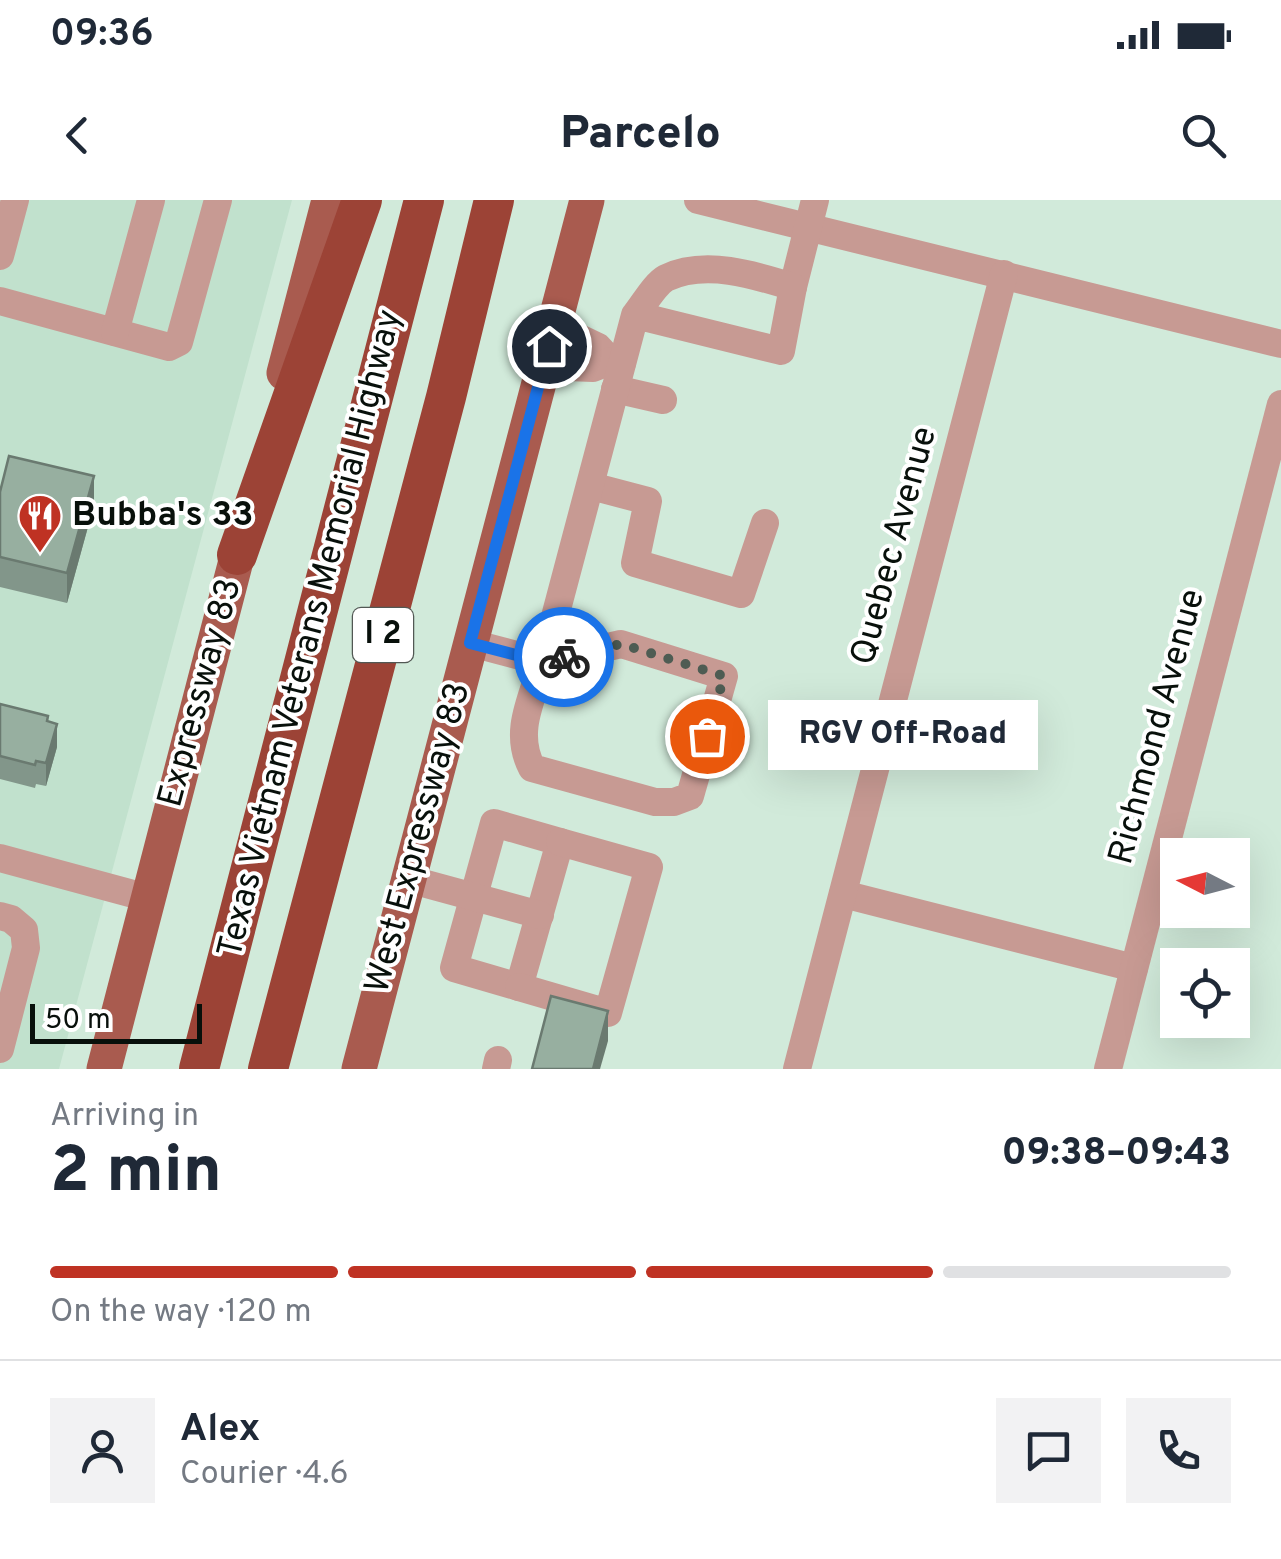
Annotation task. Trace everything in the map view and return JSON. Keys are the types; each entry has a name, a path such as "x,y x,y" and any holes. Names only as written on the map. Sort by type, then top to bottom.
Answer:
{"highway":[{"path":"237,555 362,200"},
{"name":"Texas Vietnam Veterans Memorial Highway","path":"199,1069 424,200"},
{"name":"Texas Vietnam Veterans Memorial Highway","path":"268,1069 436,435 494,200"}],"main road":[{"name":"Expressway 83","path":"104,1069 328,200"},
{"name":"West Expressway 83","path":"358,1069 587,200"}],"street":[{"path":"0,256 15,200"},
{"path":"118,323 151,200"},
{"path":"0,282 118,323 169,346 179,342 218,200"},
{"path":"698,200 812,213 1004,274 1281,344"},
{"path":"635,315 781,351 812,213"},
{"path":"470,643 543,662 621,644 724,676 690,796 674,802 654,802 532,768 523,750 522,730 543,662 590,486 616,371 635,315 664,278 701,270 747,272 793,287"},
{"name":"Quebec Avenue","path":"798,1069 1004,274"},
{"path":"0,301 118,323"},
{"path":"554,326 598,347 616,371 663,400"},
{"path":"544,366 616,371"},
{"name":"Richmond Avenue","path":"1108,1069 1281,404"},
{"path":"590,486 648,502 636,564 741,594 766,523"},
{"path":"494,823 560,842 649,867 608,1012 454,968 494,823"},
{"path":"519,987 560,842"},
{"path":"0,858 148,898"},
{"path":"408,879 540,914"},
{"path":"843,894 1134,968"},
{"path":"0,916 24,930 26,948 0,1049"}],"shaded area":[{"path":"0,200 292,200 59,1069 0,1069"}],"building":[{"name":"Bubba's 33","path":"9,456 94,476 67,573 0,557 0,492"},
{"path":"0,704 48,716 47,721 57,724 46,763 36,761 35,765 0,756"},
{"path":"551,996 608,1011 593,1069 532,1069"}],"way so far":[{"path":"564,657 621,644 724,676 707,736"}],"place":[{"name":"Bubba's 33","path":"40,554"},
{"name":"RGV Off-Road","path":"707,736"}],"route":[{"path":"549,346 470,643 543,662 564,657"}]}
